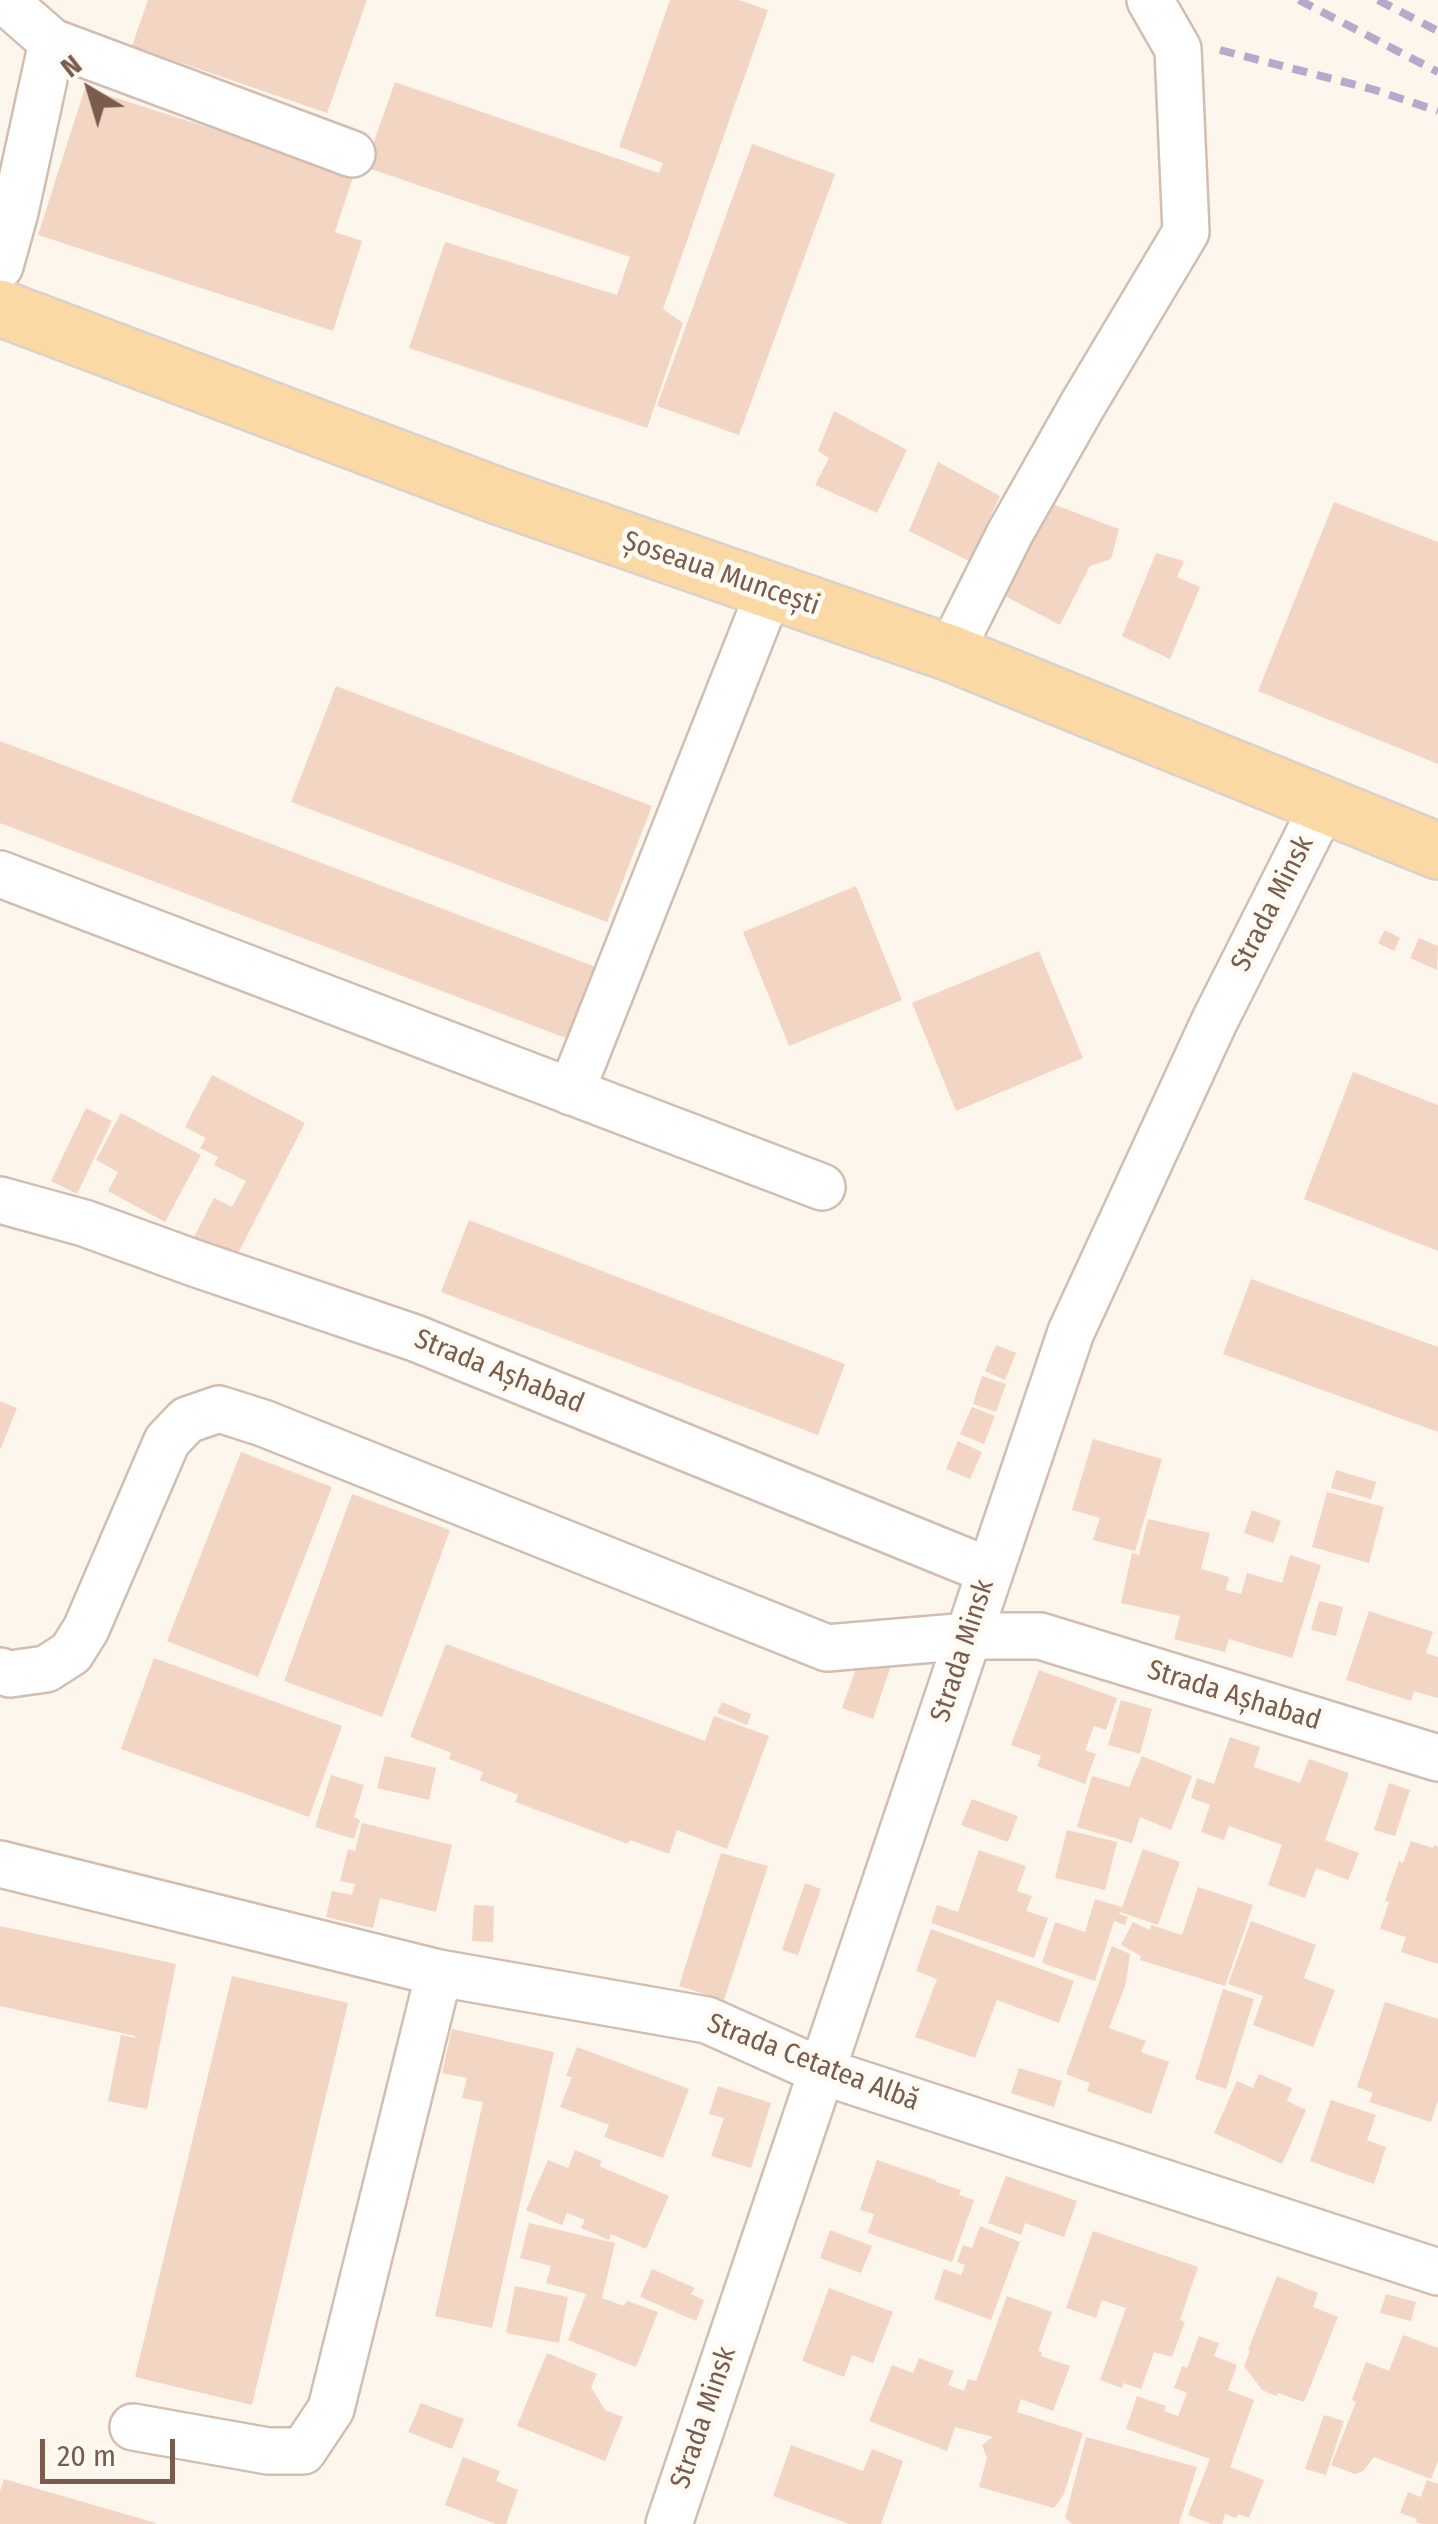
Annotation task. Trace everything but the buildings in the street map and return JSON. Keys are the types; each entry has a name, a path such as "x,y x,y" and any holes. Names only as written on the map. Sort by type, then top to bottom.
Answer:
{"main road":[{"name":"Șoseaua Muncești","path":"0,308 501,497 950,653 1438,851"}],"street":[{"path":"4,0 52,42 352,154"},
{"path":"950,653 1010,532 1186,232 1178,49 1150,0"},
{"path":"0,266 52,42"},
{"path":"570,1092 769,592"},
{"name":"Strada Minsk","path":"669,2524 1070,1332 1214,1022 1324,804"},
{"path":"0,874 822,1187"},
{"name":"Strada Așhabad","path":"0,1200 84,1224 415,1338 990,1571"},
{"name":"Strada Așhabad","path":"0,1671 10,1674 46,1669 71,1653 86,1629 166,1440 187,1420 218,1410 263,1424 827,1648 970,1636 1040,1636 1438,1758"},
{"name":"Strada Cetatea Albă","path":"0,1864 439,1973 707,2020 820,2071 1438,2272"},
{"path":"133,2427 268,2452 303,2451 331,2409 439,1973"}],"railway":[{"path":"1299,0 1438,72"},
{"path":"1378,0 1438,31"},
{"path":"1220,50 1375,90 1438,111"}]}
